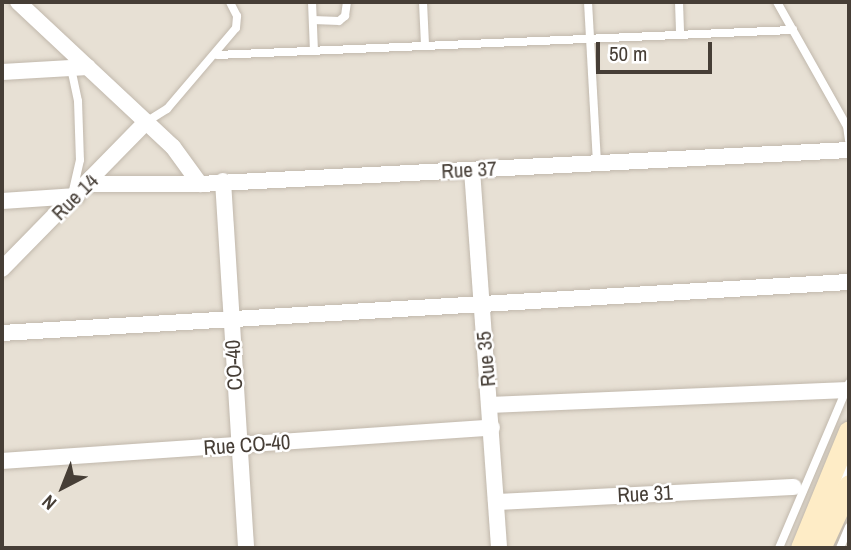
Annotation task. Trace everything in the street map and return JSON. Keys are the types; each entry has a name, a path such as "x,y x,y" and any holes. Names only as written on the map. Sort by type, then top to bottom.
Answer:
{"street":[{"path":"18,2 173,147 200,184"},
{"path":"2,72 88,66"},
{"name":"Rue 14","path":"2,269 89,184 146,122"},
{"name":"Rue 37","path":"89,184 200,184 849,150"},
{"name":"Rue 35","path":"472,170 491,405 499,548"},
{"name":"CO-40","path":"223,181 246,548"},
{"path":"2,201 74,196"},
{"path":"2,333 849,282"},
{"path":"491,405 848,386"},
{"name":"Rue CO-40","path":"2,461 492,428"},
{"path":"801,548 849,431"},
{"path":"821,548 849,485"},
{"name":"Rue 31","path":"496,502 801,487"}],"lane":[{"path":"146,122 167,109 217,55 236,28 237,16 230,2"},
{"path":"312,2 314,51"},
{"path":"313,20 339,21 345,16 347,2"},
{"path":"423,2 425,45"},
{"path":"588,2 597,162"},
{"path":"679,2 680,35"},
{"path":"777,2 847,126 849,140"},
{"path":"217,55 793,30"},
{"path":"71,68 78,101 80,160 74,196"},
{"path":"779,548 801,487 848,386"},
{"path":"811,548 849,461"},
{"path":"839,548 849,527"}],"shaded area":[{"path":"2,2 849,2 849,548 2,548"}]}
